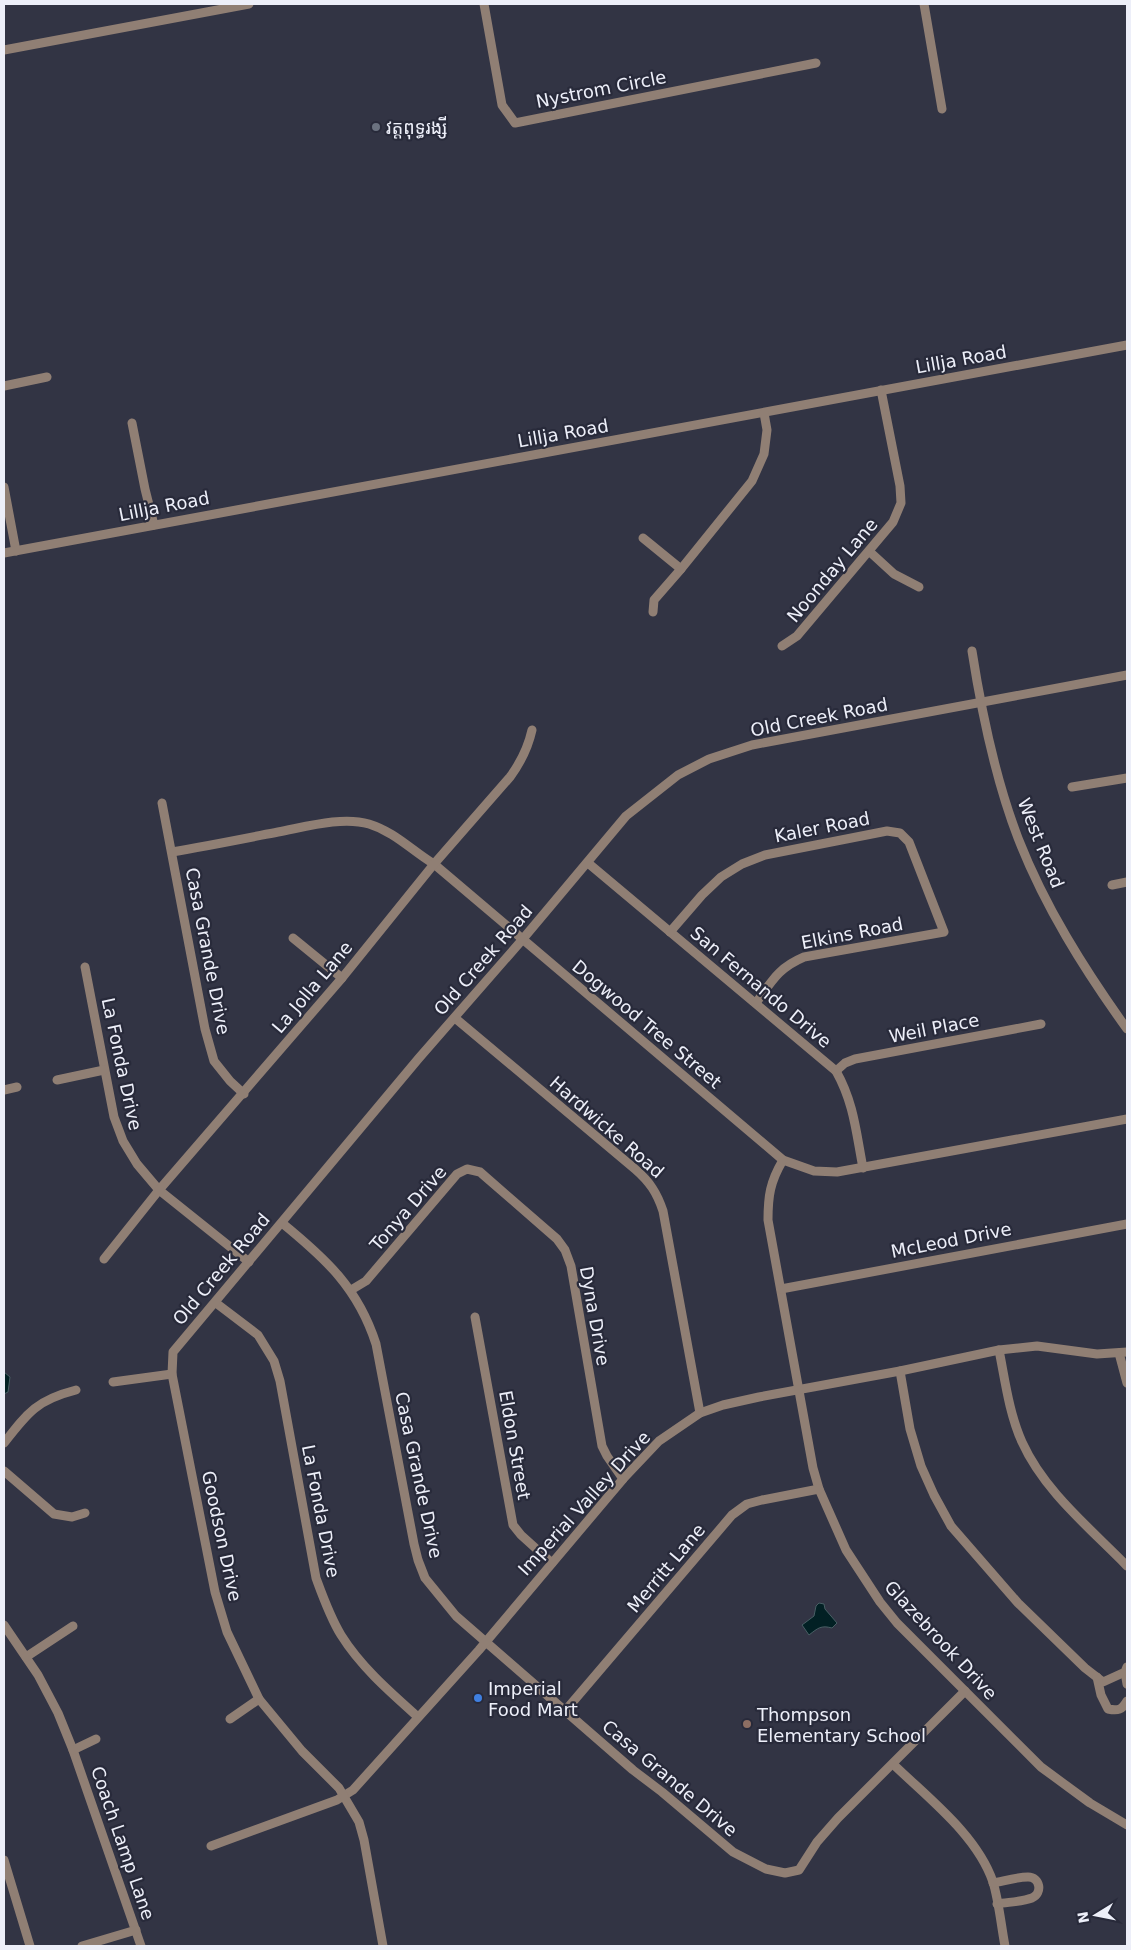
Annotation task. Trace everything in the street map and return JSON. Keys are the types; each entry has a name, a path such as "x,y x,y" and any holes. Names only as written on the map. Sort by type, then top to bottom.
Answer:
{"street":[{"path":"4,50 250,4"},
{"name":"Nystrom Circle","path":"484,4 502,105 515,123 816,63"},
{"path":"924,4 942,109"},
{"name":"Lillja Road","path":"4,553 1127,345"},
{"path":"4,386 47,377"},
{"name":"Noonday Lane","path":"782,646 796,636 870,552 893,522 900,503 900,486 881,390"},
{"path":"653,612 654,600 737,501 757,472 764,454 767,438 764,412"},
{"path":"132,423 154,525"},
{"path":"4,487 16,551"},
{"path":"643,538 681,569"},
{"path":"870,552 894,574 919,587"},
{"name":"West Road","path":"972,651 980,703 1001,786 1018,838 1031,869 1076,954 1127,1029"},
{"name":"Old Creek Road","path":"172,1374 173,1352 579,871 588,863 626,816 678,775 709,758 752,745 1127,675"},
{"name":"La Jolla Lane","path":"104,1259 159,1190 244,1094 342,978 434,864 519,765 528,748 532,730"},
{"path":"1072,787 1127,778"},
{"name":"Casa Grande Drive","path":"162,803 205,1029 214,1061 230,1081 244,1094"},
{"name":"Dogwood Tree Street","path":"172,852 335,821 366,823 386,830 434,864 784,1160 814,1171 837,1172 863,1168 1127,1120"},
{"name":"Kaler Road","path":"670,932 702,895 721,877 742,864 765,855 887,831 900,833 909,842 944,932"},
{"name":"San Fernando Drive","path":"588,863 836,1071 846,1088 851,1102 863,1168"},
{"path":"1112,885 1127,882"},
{"name":"Elkins Road","path":"756,1003 780,970 804,957 944,932"},
{"path":"293,938 342,978"},
{"name":"La Fonda Drive","path":"86,967 104,1070 114,1117 123,1141 137,1164 159,1190 249,1262"},
{"name":"Hardwicke Road","path":"455,1018 649,1181 658,1194 663,1211 700,1413"},
{"name":"Weil Place","path":"836,1071 845,1063 855,1059 1041,1024"},
{"path":"57,1080 104,1070"},
{"path":"4,1090 17,1087"},
{"name":"Glazebrook Drive","path":"784,1160 771,1183 768,1200 768,1220 813,1468 819,1489 846,1550 880,1602 1041,1767 1090,1803 1127,1825"},
{"name":"Tonya Drive","path":"351,1290 366,1282 457,1174 466,1169 480,1172 494,1183"},
{"name":"Dyna Drive","path":"494,1183 558,1239 565,1250 571,1266 602,1446 624,1479"},
{"name":"Casa Grande Drive","path":"282,1223 321,1255 351,1290 371,1326 418,1560 425,1578 456,1616 633,1770 733,1852 766,1869 785,1873 799,1870 817,1842 838,1818 965,1691"},
{"name":"McLeod Drive","path":"781,1288 1127,1224"},
{"name":"La Fonda Drive","path":"216,1303 258,1335 274,1361 280,1380 316,1578 326,1606 341,1635 373,1677 418,1717"},
{"name":"Eldon Street","path":"475,1317 513,1526 552,1562"},
{"name":"Imperial Valley Drive","path":"211,1846 344,1796 353,1790 486,1642 624,1479 659,1442 700,1413 723,1405 999,1350 1036,1346 1097,1354 1123,1352"},
{"path":"999,1350 1012,1415 1021,1441 1034,1466 1052,1490 1127,1566"},
{"path":"1123,1352 1127,1383"},
{"path":"900,1371 910,1430 921,1466 951,1526 1018,1603 1083,1665 1104,1682 1126,1670 1127,1684"},
{"path":"113,1382 172,1374"},
{"name":"Goodson Drive","path":"172,1374 215,1592 227,1632 259,1699 302,1751 332,1780 359,1822 383,1946"},
{"path":"4,1443 27,1413 43,1402 62,1393 76,1390"},
{"path":"4,1472 54,1514 72,1517 85,1513"},
{"name":"Merritt Lane","path":"565,1711 732,1515 747,1504 819,1489"},
{"name":"Coach Lamp Lane","path":"4,1625 38,1675 58,1713 73,1750 136,1930 139,1946"},
{"path":"26,1657 72,1626"},
{"path":"1097,1677 1108,1709 1117,1710 1124,1708 1127,1701"},
{"path":"230,1719 259,1699"},
{"name":"Coach Lamp Lane","path":"73,1750 96,1738"},
{"path":"893,1764 975,1847 993,1883 1005,1946"},
{"path":"4,1860 30,1946"},
{"path":"993,1883 1027,1877 1034,1878 1038,1882 1039,1889 1036,1895 1031,1898 997,1904"},
{"path":"82,1946 136,1930"}],"shaded area":[{"path":"4,1372 10,1377 8,1392 4,1394"},
{"path":"819,1603 824,1604 825,1609 837,1623 832,1628 820,1628 809,1635 802,1625 814,1616 816,1606"}],"place":[{"name":"វត្តពុទ្ធរង្សី","path":"376,127"},
{"name":"Imperial Food Mart","path":"478,1698"},
{"name":"Thompson Elementary School","path":"747,1724"}]}
